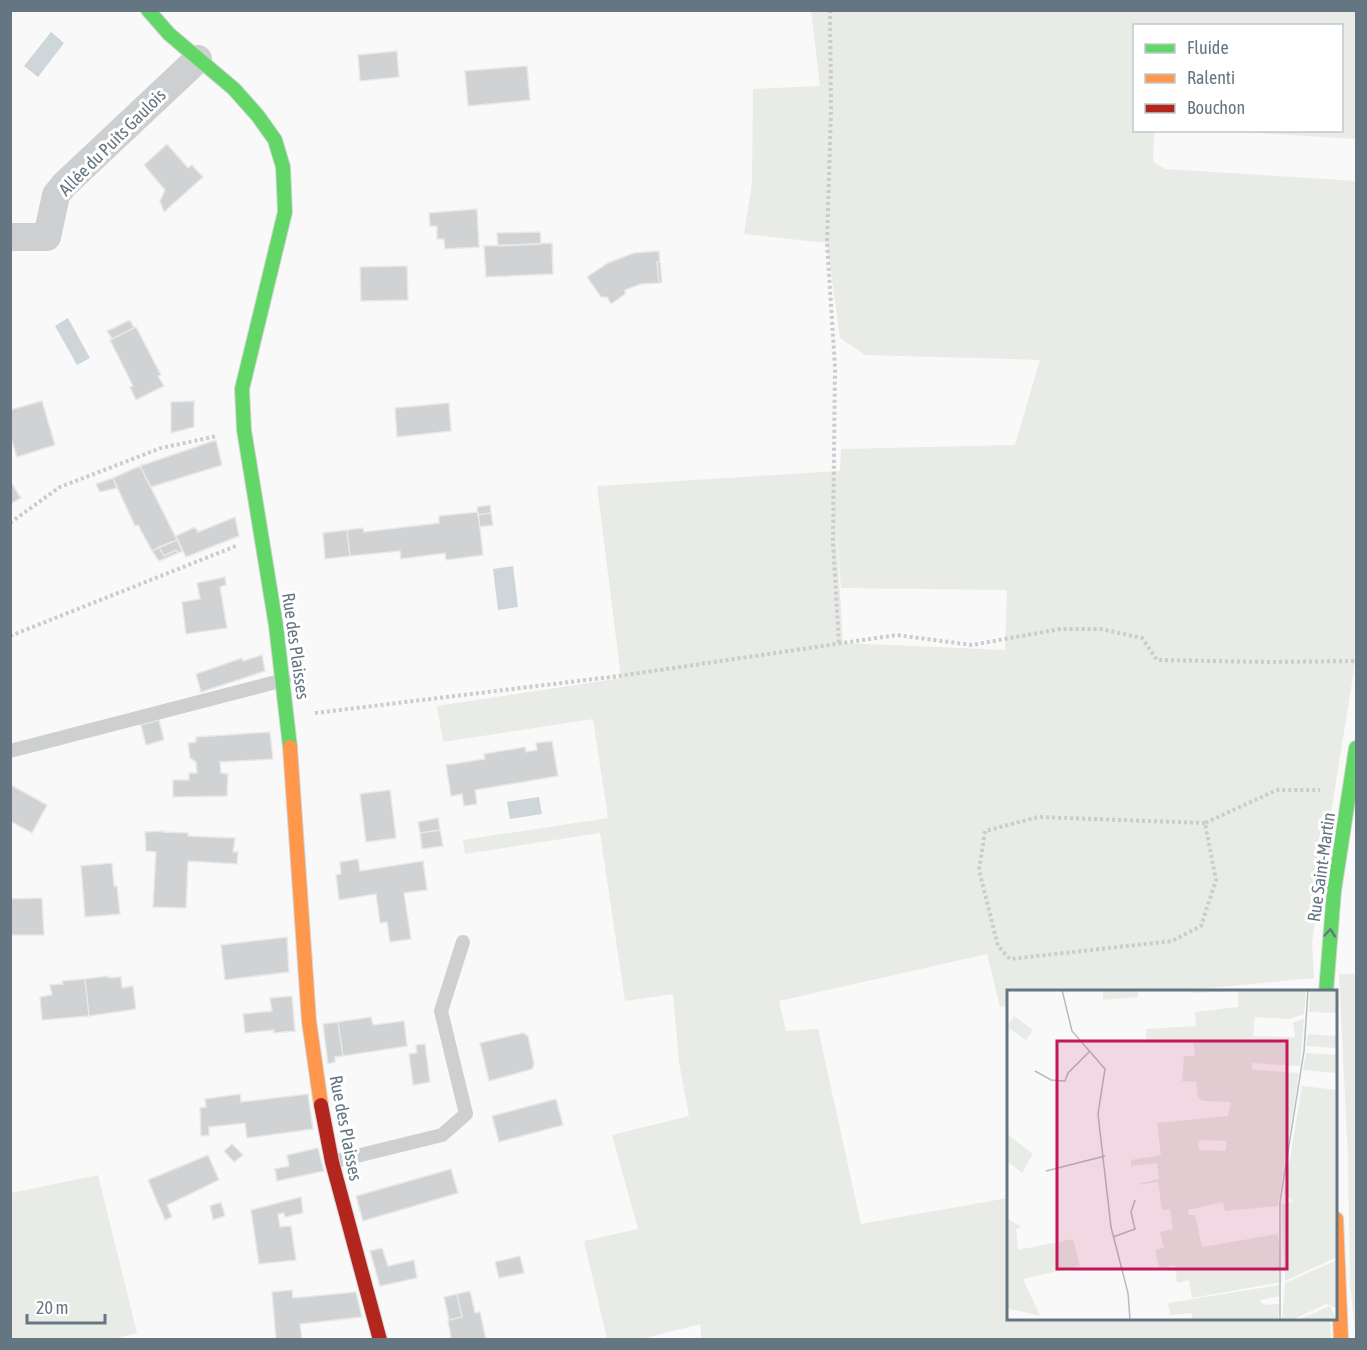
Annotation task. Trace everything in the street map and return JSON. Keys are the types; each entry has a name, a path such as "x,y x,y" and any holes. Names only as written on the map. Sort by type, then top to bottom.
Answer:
{"street":[{"name":"Rue des Plaisses","path":"148,10 169,34 234,89 258,116 275,140 283,167 285,212 242,390 244,430 284,680 309,1021 321,1104 332,1162 380,1340"},
{"name":"Allée du Puits Gaulois","path":"10,237 46,237 56,195 64,185 198,59"},
{"name":"Rue Saint-Martin","path":"1326,990 1334,891 1356,748"},
{"path":"1337,1259 1341,1340"}],"lane":[{"path":"10,751 284,680"},
{"path":"332,1162 442,1135 466,1114 441,1011 463,942"}],"path":[{"path":"830,10 831,110 827,243 835,367 833,542 839,643"},
{"path":"10,523 60,487 70,483 161,448 244,430"},
{"path":"10,636 261,536"},
{"path":"288,716 619,676 897,635 972,645 1060,629 1101,629 1142,638 1157,660 1356,661"},
{"path":"1205,823 1216,880 1201,926 1172,940 1010,959 998,946 979,870 985,831 1038,817 1205,823 1277,790 1350,791"}],"shaded area":[{"path":"811,11 1356,11 1356,139 1243,132 1343,132 1343,24 1133,24 1133,132 1154,132 1153,162 1166,169 1356,181 1356,657 1312,943 1314,978 1187,990 1007,990 1007,1006 1000,1007 987,954 779,1001 786,1031 818,1029 861,1224 1007,1198 1007,1320 1330,1320 1331,1339 702,1340 700,1324 642,1339 607,1339 584,1241 638,1229 612,1135 689,1116 679,1062 673,994 625,1001 600,833 465,854 463,840 608,818 593,719 443,742 437,706 621,678 597,486 840,471 841,449 1015,445 1040,360 865,355 840,338 827,243 744,234 752,183 753,89 820,86","holes":["836,527 841,588 1007,590 1005,650 843,643"]},
{"path":"51,32 64,43 38,77 24,66"},
{"path":"68,318 90,358 77,365 55,326"},
{"path":"513,566 518,607 498,610 493,569"},
{"path":"539,797 542,814 510,819 507,802"},
{"path":"1339,974 1356,974 1356,1340 1350,1284 1348,1160"},
{"path":"98,1175 137,1333 109,1340 11,1339 11,1193"}],"building":[{"path":"397,51 399,77 360,81 358,55"},
{"path":"527,66 530,100 468,106 465,71"},
{"path":"167,144 188,168 192,165 203,177 164,212 160,201 165,190 144,165"},
{"path":"477,209 479,247 445,249 444,239 437,239 437,226 430,226 429,213"},
{"path":"540,232 541,244 498,246 497,233"},
{"path":"552,243 553,274 486,277 484,246"},
{"path":"659,251 660,262 657,262 659,283 641,284 625,290 625,294 611,304 607,297 601,297 587,277 608,263 634,253"},
{"path":"657,262 660,262 662,282 659,283"},
{"path":"407,266 408,300 361,301 360,267"},
{"path":"130,320 134,328 112,339 107,331"},
{"path":"136,327 161,375 158,376 164,386 136,400 130,387 133,386 110,340"},
{"path":"42,401 55,445 17,457 10,435 10,410"},
{"path":"194,401 194,427 171,433 171,402"},
{"path":"449,403 451,431 397,437 395,408"},
{"path":"216,440 222,465 151,487 140,466"},
{"path":"140,466 177,540 152,551 138,525 135,526 113,478"},
{"path":"113,478 117,488 100,492 96,484"},
{"path":"10,481 21,498 10,504"},
{"path":"490,505 491,513 478,515 477,507"},
{"path":"478,512 483,555 446,560 445,553 401,559 400,551 350,556 347,530 363,528 364,532 439,523 439,516"},
{"path":"491,513 493,525 480,527 478,515"},
{"path":"235,517 239,536 186,557 176,536 195,527 198,532"},
{"path":"347,530 350,556 325,559 323,533"},
{"path":"177,540 182,551 178,553 176,550 164,556 159,547"},
{"path":"159,547 164,556 176,550 178,553 159,561 152,551"},
{"path":"225,577 226,585 220,587 227,628 186,634 182,602 200,599 197,583"},
{"path":"262,655 265,671 201,692 196,674 242,658 243,661"},
{"path":"159,720 164,740 146,745 141,725"},
{"path":"270,732 273,759 220,762 221,773 228,774 227,796 173,797 173,780 189,780 189,773 197,773 196,762 190,758 188,743 196,742 196,737"},
{"path":"552,741 558,776 475,790 477,804 464,806 462,794 451,796 446,765 485,759 484,754 525,747 526,752 537,750 536,743"},
{"path":"11,785 47,805 32,833 10,821"},
{"path":"390,790 396,838 366,842 360,794"},
{"path":"438,818 440,830 420,833 418,822"},
{"path":"440,830 443,846 422,849 420,833"},
{"path":"145,832 188,833 188,836 235,838 233,852 238,852 237,864 188,861 186,908 153,907 156,852 146,851"},
{"path":"358,859 360,871 423,861 427,890 404,893 411,939 390,942 387,922 380,923 376,894 339,900 336,875 341,874 340,862"},
{"path":"112,863 120,914 85,917 81,866"},
{"path":"42,898 44,935 10,935 10,899"},
{"path":"287,937 289,972 225,980 221,945"},
{"path":"108,976 108,978 121,977 122,988 133,986 136,1009 89,1016 85,979"},
{"path":"85,979 89,1016 42,1020 40,997 52,995 50,985 63,984 62,981"},
{"path":"292,996 295,1031 274,1033 274,1030 245,1033 243,1014 272,1011 270,998"},
{"path":"371,1017 373,1025 404,1021 407,1046 343,1056 338,1022"},
{"path":"338,1022 343,1056 335,1057 335,1062 328,1064 323,1024"},
{"path":"523,1033 528,1036 534,1064 532,1069 489,1081 480,1043"},
{"path":"425,1044 430,1082 413,1085 409,1054 417,1053 416,1045"},
{"path":"240,1094 241,1102 308,1094 313,1129 247,1138 245,1123 209,1127 209,1135 201,1136 200,1108 206,1107 205,1099"},
{"path":"556,1099 563,1125 499,1142 492,1116"},
{"path":"232,1144 243,1155 234,1162 224,1151"},
{"path":"318,1148 324,1171 277,1181 275,1169 289,1166 287,1155"},
{"path":"208,1155 219,1180 167,1205 172,1217 165,1220 148,1180"},
{"path":"451,1169 458,1193 363,1221 356,1196"},
{"path":"301,1197 303,1213 285,1217 284,1213 278,1214 280,1227 291,1226 296,1260 259,1264 251,1210"},
{"path":"221,1202 225,1216 213,1220 210,1206"},
{"path":"382,1248 388,1266 414,1260 417,1278 380,1286 370,1251"},
{"path":"520,1256 524,1273 499,1278 495,1262"},
{"path":"292,1290 293,1298 356,1292 362,1317 300,1324 302,1340 276,1340 272,1292"},
{"path":"470,1291 475,1313 480,1312 486,1340 453,1340 448,1320 462,1317 457,1294"},
{"path":"457,1294 462,1317 449,1320 444,1297"}],"traffic: fast":[{"path":"148,10 169,34 234,89 258,116 275,140 283,167 285,212 242,389 244,430 276,626 290,747"},
{"path":"1326,990 1334,891 1356,748"}],"traffic: slow":[{"path":"290,747 309,1021 321,1105"},
{"path":"1337,1243 1341,1340"}],"traffic: jam":[{"path":"321,1105 332,1162 380,1340"}]}
